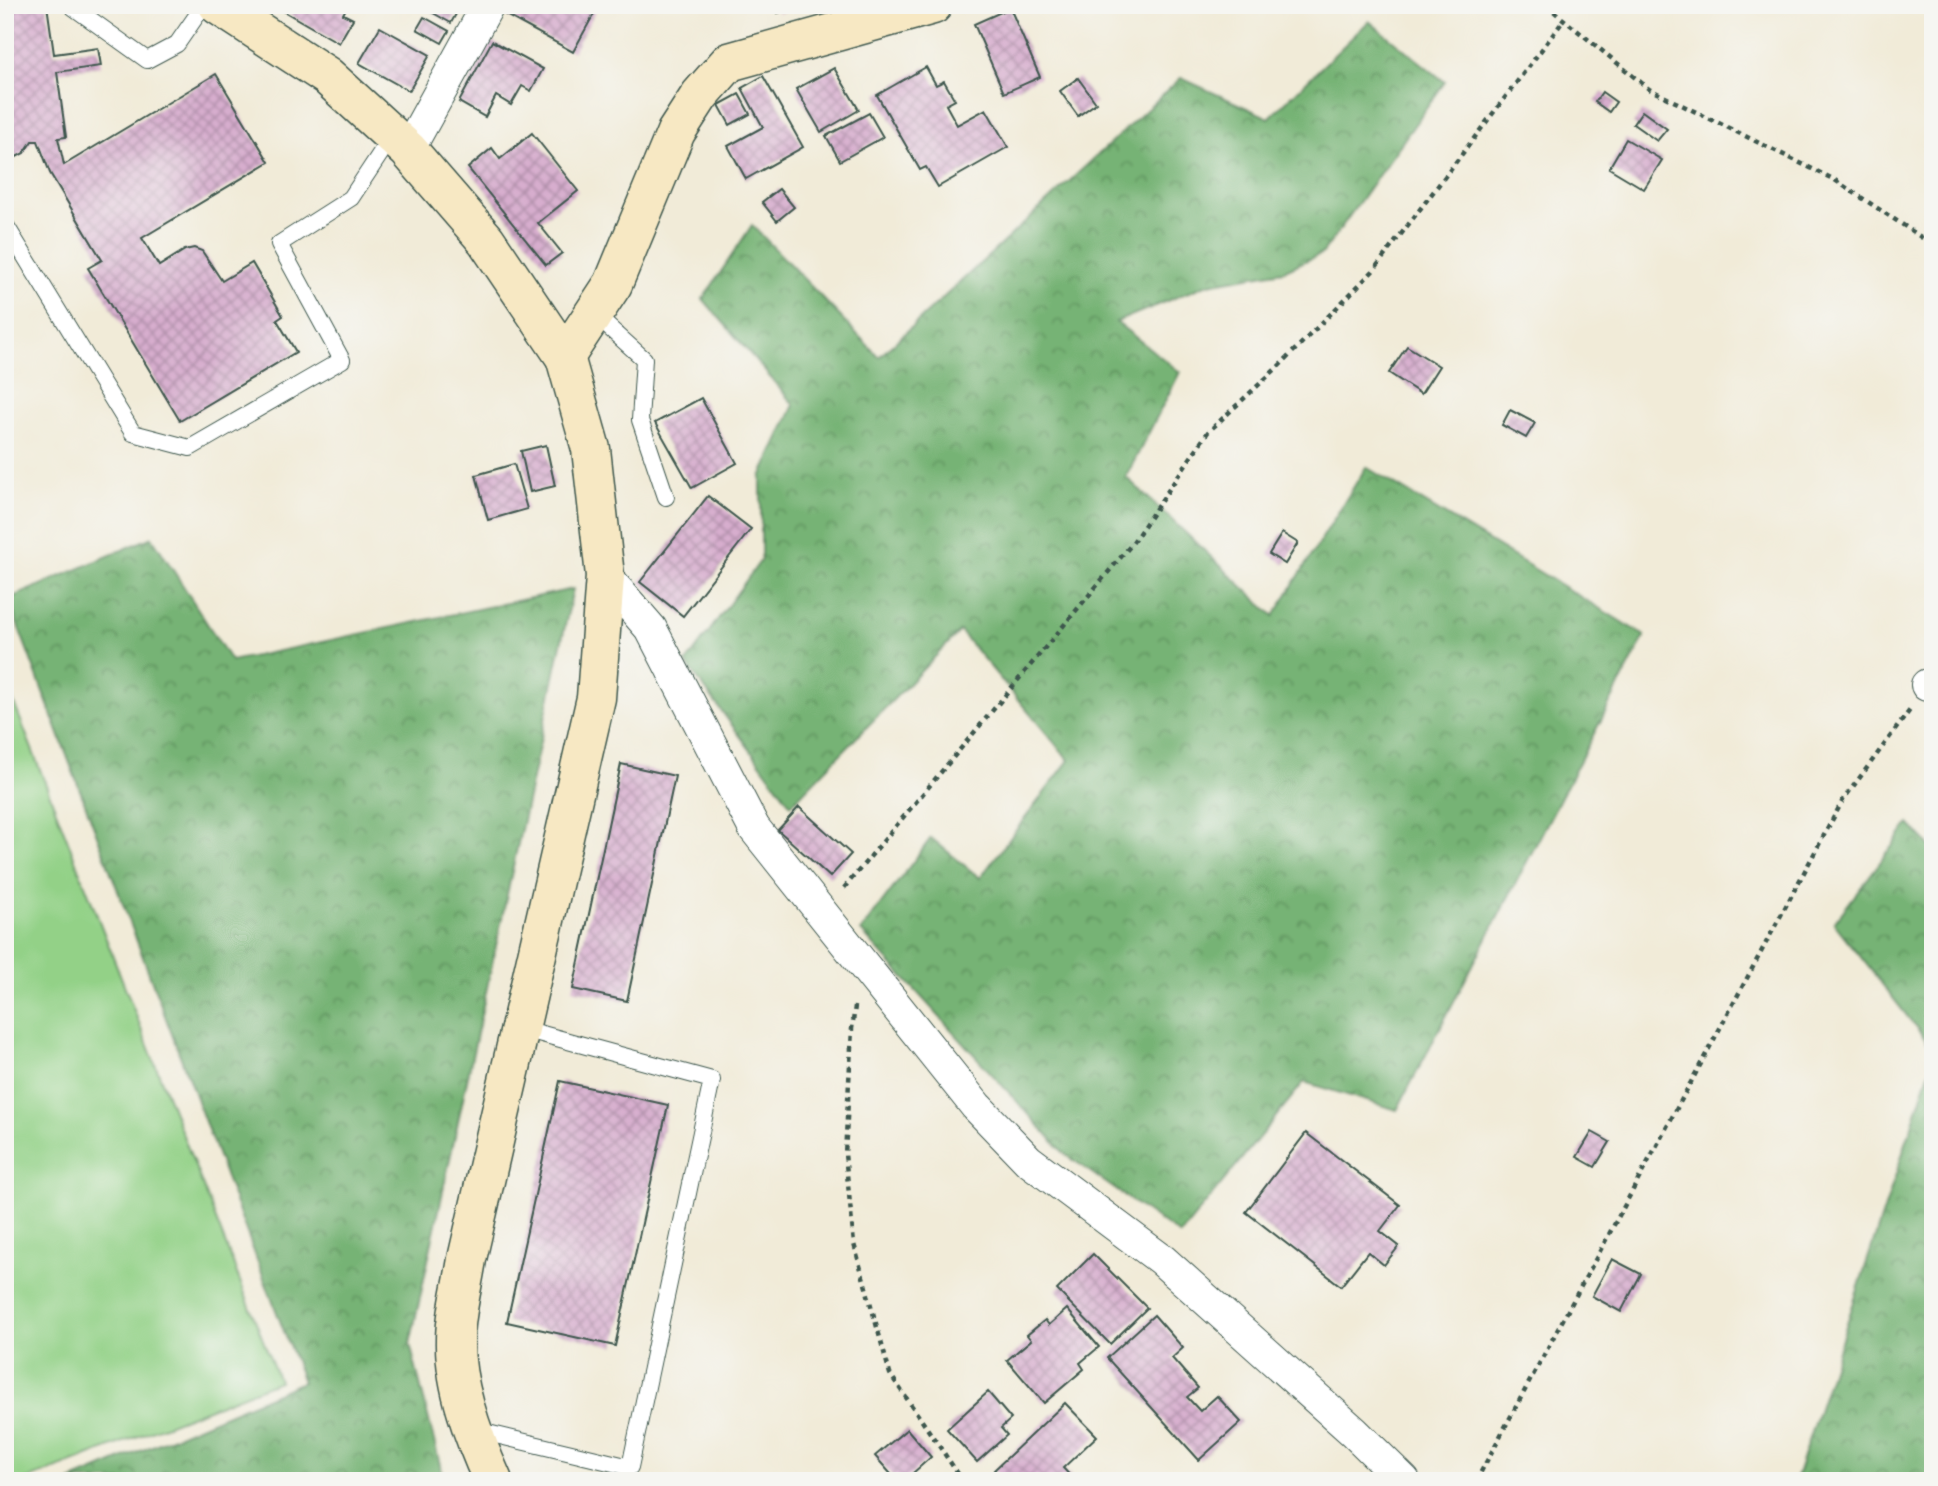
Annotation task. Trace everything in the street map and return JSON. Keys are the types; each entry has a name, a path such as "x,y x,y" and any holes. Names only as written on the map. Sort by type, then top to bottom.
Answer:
{"street":[{"path":"400,143 488,5"},
{"path":"565,357 613,284 676,132 700,95 729,62 857,15 933,5"},
{"path":"227,8 327,76 400,143 486,240 565,357 591,449 605,576 596,698 467,1259 455,1340 461,1396 482,1456 494,1481"},
{"path":"605,576 651,629 754,828 976,1106 1028,1160 1162,1260 1354,1432 1404,1481"}],"lane":[{"path":"73,8 148,60 177,44 227,8"},
{"path":"5,225 133,433 190,448 342,360 279,244 351,198 400,143"},
{"path":"594,314 644,359 640,420 666,497"},
{"path":"473,1429 630,1467 712,1080 520,1028"}],"path":[{"path":"1546,5 1649,89 1835,180 1933,245"},
{"path":"821,915 1131,545 1208,432 1280,365 1373,271 1564,20"},
{"path":"1476,1481 1843,800 1930,686"},
{"path":"862,963 852,1029 845,1154 854,1244 890,1374 963,1481"}],"green space":[{"path":"1369,21 1445,82 1323,253 1283,271 1208,284 1116,322 1180,372 1126,477 1274,616 1366,467 1645,636 1397,1110 1304,1082 1180,1235 1065,1154 861,931 931,838 980,878 1069,760 960,631 791,805 686,663 761,560 761,477 794,405 703,299 752,225 879,357 1181,78 1269,118"},
{"path":"152,537 231,661 573,589 410,1344 444,1481 70,1481 303,1382 8,599"},
{"path":"5,680 279,1381 24,1481 5,1481"},
{"path":"1909,824 1933,849 1933,1049 1834,923"},
{"path":"1933,1061 1933,1481 1795,1481"}],"building":[{"path":"5,5 47,5 54,54 98,48 101,66 57,72 66,137 58,138 64,165 216,74 269,162 142,238 159,266 185,250 194,248 202,251 222,281 252,263 283,316 277,320 296,352 180,421 88,268 102,260 50,173 38,141 32,141 24,153 5,163"},
{"path":"289,5 348,5 343,14 353,19 339,43 285,12"},
{"path":"419,5 461,5 451,23"},
{"path":"509,5 582,5 595,12 573,52 504,14"},
{"path":"775,5 799,5 799,6 778,13"},
{"path":"1010,8 1040,77 1004,93 974,24"},
{"path":"424,17 449,31 442,43 417,29"},
{"path":"380,27 430,55 409,91 359,63"},
{"path":"492,41 543,69 531,91 522,86 511,105 496,96 485,117 459,102"},
{"path":"926,67 936,85 944,81 955,100 946,105 957,125 986,109 1008,147 938,187 926,167 920,170 877,95"},
{"path":"834,68 859,110 821,132 796,89"},
{"path":"763,76 803,147 746,179 728,146 763,127 742,88"},
{"path":"1078,78 1096,103 1078,116 1060,91"},
{"path":"1602,92 1616,102 1609,112 1595,102"},
{"path":"739,94 750,114 730,125 719,105"},
{"path":"1642,111 1667,129 1657,141 1633,124"},
{"path":"869,113 883,137 840,161 826,136"},
{"path":"532,133 578,191 538,223 562,253 546,265 468,168 492,148 500,159"},
{"path":"1626,139 1662,160 1644,189 1609,168"},
{"path":"779,189 794,207 777,221 762,202"},
{"path":"1407,346 1439,366 1421,394 1389,373"},
{"path":"701,398 737,463 692,488 655,423"},
{"path":"1510,410 1535,423 1526,438 1502,425"},
{"path":"546,445 555,486 530,492 521,451"},
{"path":"514,464 527,509 488,520 476,475"},
{"path":"708,496 751,529 683,616 640,582"},
{"path":"1282,533 1298,543 1285,564 1269,554"},
{"path":"621,764 675,776 627,1001 573,989"},
{"path":"799,807 851,854 830,877 778,830"},
{"path":"560,1081 668,1105 615,1346 507,1322"},
{"path":"1592,1132 1610,1142 1595,1167 1577,1157"},
{"path":"1306,1133 1400,1205 1380,1231 1399,1246 1384,1265 1368,1252 1341,1286 1246,1212"},
{"path":"1093,1254 1147,1308 1110,1344 1057,1290"},
{"path":"1612,1259 1641,1274 1621,1312 1592,1296"},
{"path":"1067,1309 1099,1347 1080,1363 1084,1369 1044,1403 1007,1360 1031,1340 1027,1335 1045,1320 1049,1325"},
{"path":"1154,1315 1183,1348 1172,1358 1198,1388 1187,1397 1200,1411 1217,1396 1241,1422 1199,1460 1107,1358"},
{"path":"988,1392 1011,1419 1001,1428 1007,1435 977,1462 947,1429"},
{"path":"1065,1403 1097,1436 1063,1468 1075,1481 1005,1481 994,1470"},
{"path":"907,1429 931,1457 904,1481 897,1481 875,1456"}]}
